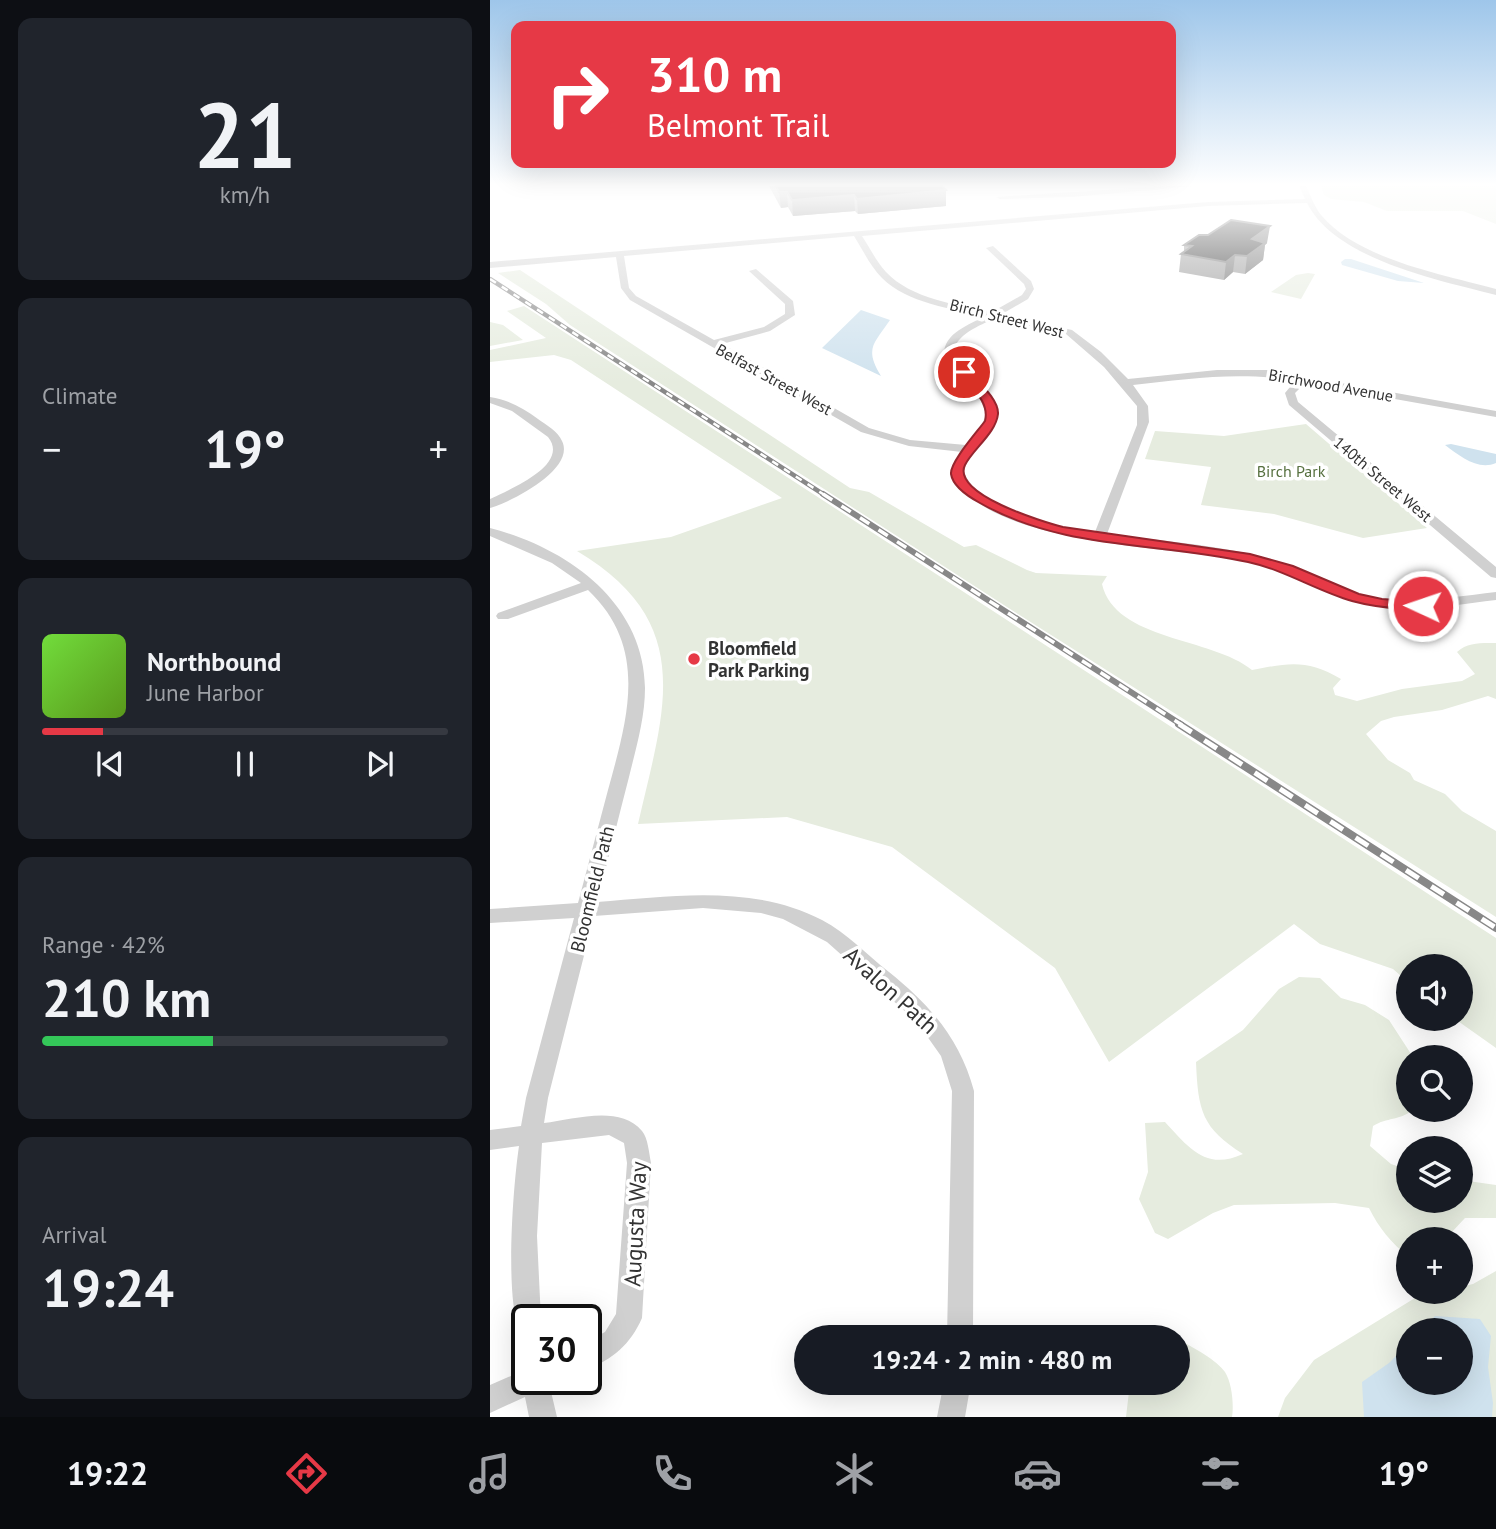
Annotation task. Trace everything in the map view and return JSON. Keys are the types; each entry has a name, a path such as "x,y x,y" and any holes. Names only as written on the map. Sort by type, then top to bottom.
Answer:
{"street":[{"path":"490,267 664,252"},
{"name":"Birch Street West","path":"868,252 883,274 898,287 929,299 1069,332 1084,342 1142,404 1145,418 1100,536"},
{"path":"994,252 1028,283 1030,289 1025,297 956,336 949,347 950,354 988,401 993,412 990,421 968,449 957,470 959,480 969,491 1033,524 1259,560 1288,569 1355,598 1382,604 1423,606 1496,596"},
{"path":"1376,252 1496,292"},
{"name":"Belfast Street West","path":"620,256 625,288 629,295 873,434 909,443 968,449"},
{"path":"712,344 767,329 790,315 790,303 753,271"},
{"name":"Birchwood Avenue","path":"1123,383 1233,372 1303,378 1496,414"},
{"name":"140th Street West","path":"1303,378 1290,393 1293,403 1496,574"},
{"path":"490,400 518,408 554,437 559,451 555,462 545,473 490,504"},
{"name":"Bloomfield Path","path":"490,532 554,557 592,584 610,604 627,634 635,658 639,693 633,728 537,1098 524,1210 527,1304"},
{"path":"503,616 592,584"},
{"name":"Avalon Path","path":"490,916 730,903 785,912 814,924 829,934 918,1008 937,1028 956,1063 963,1091 960,1325"},
{"name":"Augusta Way","path":"531,1134 596,1126 620,1126 635,1138 638,1149 629,1318 614,1341 602,1348"},
{"path":"490,1140 531,1134"},
{"path":"490,1399 511,1390"},
{"path":"538,1395 542,1417"},
{"path":"951,1417 955,1395"}],"green space":[{"path":"520,270 850,488 869,492 964,547 976,545 1027,570 1036,573 1107,576 1102,584 1111,603 1125,617 1145,628 1235,659 1252,670 1287,664 1318,668 1341,679 1333,688 1335,695 1357,701 1402,689 1462,681 1475,674 1457,652 1470,645 1496,643 1496,699 1488,696 1442,710 1394,717 1381,721 1366,734 1388,760 1410,773 1414,780 1445,794 1462,811 1496,831 1496,917 1007,607 570,325 546,304 498,273"},
{"path":"1315,274 1301,299 1271,292 1296,275"},
{"path":"524,306 1496,938 1496,1048 1472,1031 1473,954 1396,954 1396,972 1320,944 1294,924 1109,1062 1055,968 892,847 787,817 638,824 662,707 663,672 656,639 641,608 615,579 577,551 671,537 782,498 571,360 554,355 490,362 490,350 546,338 507,311"},
{"path":"490,322 503,325 523,340 490,346"},
{"name":"Birch Park","path":"1306,424 1427,528 1363,538 1274,514 1201,505 1211,467 1145,459 1155,431 1224,436"},
{"path":"1299,977 1320,978 1341,998 1365,1005 1389,1020 1405,1045 1396,1045 1396,1118 1373,1126 1370,1146 1396,1166 1396,1213 1473,1213 1473,1182 1496,1185 1496,1218 1465,1218 1457,1227 1396,1227 1396,1245 1386,1235 1369,1208 1335,1203 1234,1205 1213,1213 1168,1239 1155,1233 1139,1199 1148,1172 1145,1123 1165,1122 1190,1148 1208,1158 1230,1159 1243,1154 1219,1136 1205,1117 1198,1093 1196,1062 1243,1030 1279,989"},
{"path":"1496,1271 1496,1417 1278,1417 1285,1398 1314,1360 1405,1304 1473,1304 1473,1284"},
{"path":"1190,1346 1221,1368 1229,1382 1232,1417 1126,1417 1129,1395 1190,1395"}],"water":[{"path":"1345,259 1424,283 1398,281 1342,265 1341,262"},
{"path":"861,310 890,320 872,352 881,376 822,348"},
{"path":"1445,445 1496,454 1496,463 1476,464"},
{"path":"1435,1316 1465,1318 1433,1318"},
{"path":"1473,1319 1480,1319 1491,1336 1488,1367 1493,1403 1492,1417 1364,1417 1362,1382 1396,1356 1396,1395 1473,1395"}],"building":[{"path":"1252,252 1247,256 1235,255 1226,262 1181,254"}],"railway":[{"path":"490,279 826,496"},
{"path":"823,494 1182,725"},
{"path":"1179,724 1496,928"}],"place":[{"name":"Bloomfield Park Parking","path":"694,659"}],"route":[{"path":"964,372 988,401 993,412 992,418 958,467 957,477 969,491 1005,512 1033,524 1063,531 1250,558 1288,569 1355,598 1382,604 1423,606"}]}
